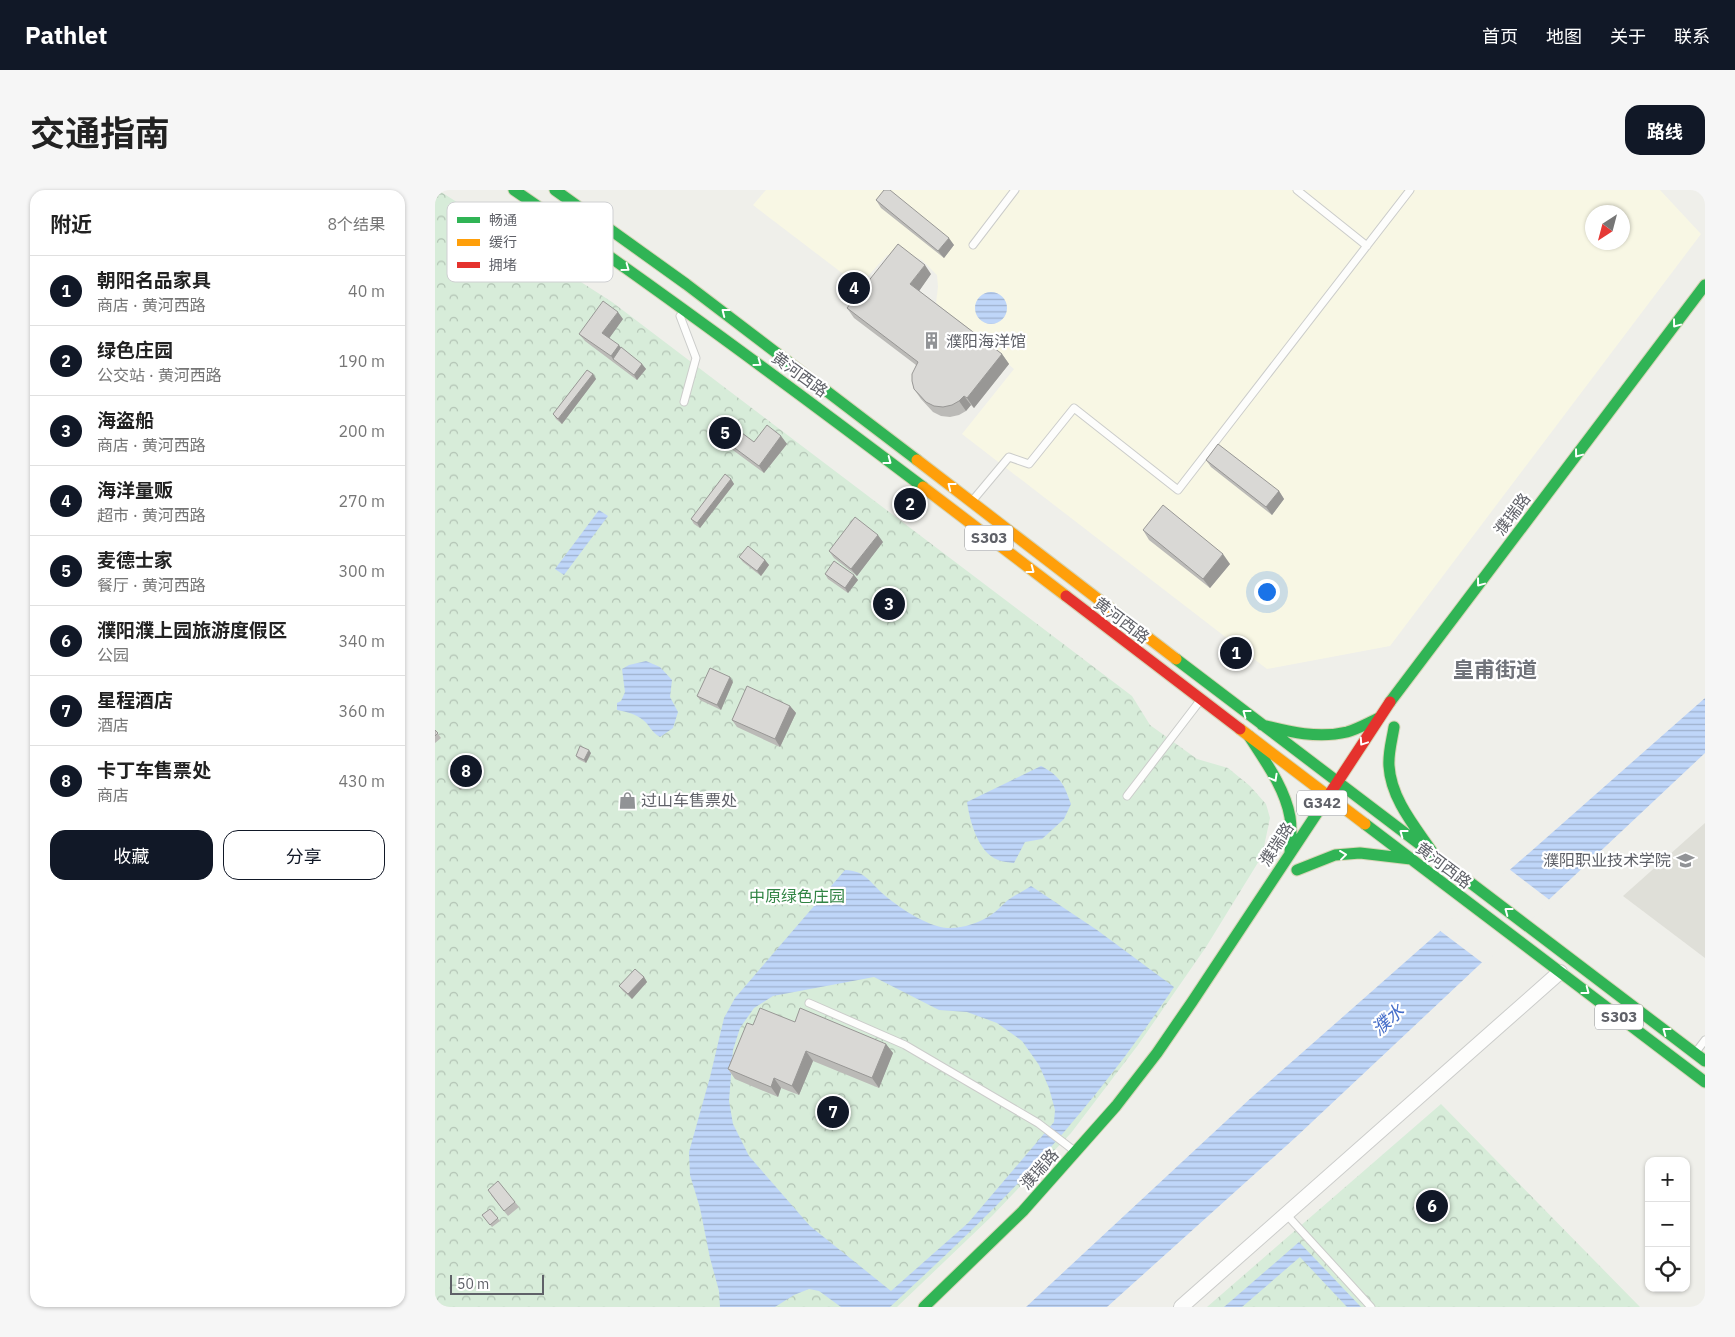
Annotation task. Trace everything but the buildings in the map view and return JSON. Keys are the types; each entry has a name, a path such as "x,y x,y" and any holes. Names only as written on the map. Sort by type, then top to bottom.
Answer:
{"main road":[{"name":"黄河西路","path":"514,190 531,202"},
{"name":"黄河西路","path":"555,190 573,202"},
{"name":"黄河西路","path":"613,230 711,301 1337,782 1353,788 1435,856 1705,1061"},
{"name":"黄河西路","path":"613,258 817,407 1327,796 1338,810 1411,860 1705,1082"},
{"name":"濮瑞路","path":"925,1307 1023,1211 1116,1106 1157,1053 1380,717 1705,285"},
{"path":"1262,725 1305,734 1327,736 1349,732 1380,717"},
{"path":"1377,752 1396,724 1389,751 1390,774 1401,800 1435,856"},
{"path":"1249,736 1282,794 1289,814 1290,853"},
{"name":"G342","path":"1338,810 1353,788"},
{"name":"濮瑞路","path":"1308,854 1294,874 1335,855 1360,853 1411,860"}],"street":[{"path":"1181,1307 1560,972"}],"lane":[{"path":"973,245 1015,190"},
{"path":"1297,190 1367,246"},
{"path":"971,502 1009,457 1029,464 1074,408 1178,490 1410,190"},
{"path":"675,304 696,358 684,402"},
{"path":"1127,796 1200,700"},
{"path":"809,1003 905,1045 1038,1123 1076,1152"},
{"path":"1695,1053 1705,1040"},
{"path":"1286,1214 1371,1307"}],"shaded area":[{"path":"766,190 1660,190 1701,234 1390,646 1267,669 962,434 1014,369 936,303 937,275 922,260 908,254 887,255 859,286 753,205"},
{"name":"濮阳职业技术学院","path":"1705,823 1705,958 1623,896"}],"green space":[{"name":"中原绿色庄园","path":"435,190 438,190 457,202 447,202 447,282 581,282 612,302 1132,696 1150,725 1197,759 1228,768 1250,786 1266,804 1270,818 1262,856 1206,947 1138,1045 1071,1133 992,1216 897,1307 435,1307"},
{"path":"1441,1104 1640,1307 1207,1307"}],"water":[{"path":"991,292 997,293 1002,297 1006,302 1006,314 1002,319 997,323 991,324 985,323 980,319 976,314 975,308 976,302 980,297 985,293"},
{"path":"599,510 608,516 564,575 555,569"},
{"path":"646,661 660,667 672,680 670,697 678,712 673,728 660,737 640,718 617,710 617,703 621,701 625,692 622,669 629,665"},
{"name":"濮水","path":"1705,698 1705,753 1296,1137 1107,1307 1026,1307 1253,1096"},
{"path":"1041,766 1053,773 1061,781 1071,804 1064,819 1042,839 1025,842 1014,863 998,860 985,850 976,836 967,802"},
{"path":"845,870 862,875 904,910 930,924 947,928 970,925 981,921 1008,900 1031,886 1097,930 1174,987 1125,1057 1053,1145 982,1220 890,1307 841,1307 819,1291 809,1289 794,1295 775,1307 720,1307 719,1291 700,1208 690,1175 689,1152 724,1018 735,998","holes":["874,977 939,1010 967,1012 997,1023 1022,1041 1039,1065 1049,1088 1055,1110 1054,1122 968,1223 891,1291 810,1226 749,1156 733,1124 729,1101 733,1050 740,1028 754,1008 773,996"]},
{"path":"1299,1242 1361,1307 1347,1307 1300,1257 1242,1307 1224,1307"}],"pier":[{"path":"1509,869 1551,901 1484,964 1439,930"}],"traffic: fast":[{"path":"514,190 531,202"},
{"path":"555,190 572,202"},
{"path":"613,232 686,284 917,460"},
{"path":"613,259 923,487"},
{"path":"1390,702 1705,285"},
{"path":"1176,659 1705,1061"},
{"path":"1262,725 1294,732 1325,735 1351,731 1379,718"},
{"path":"1394,727 1389,761 1391,779 1406,814 1435,856"},
{"path":"1249,736 1274,775 1284,796 1291,826 1290,853"},
{"path":"924,1307 1023,1211 1116,1106 1157,1053 1192,1002 1327,798"},
{"path":"1365,824 1705,1082"},
{"path":"1297,870 1335,855 1360,853 1411,859"}],"traffic: slow":[{"path":"917,460 1176,659"},
{"path":"923,487 1066,596"},
{"path":"1240,729 1365,824"}],"traffic: jam":[{"path":"1066,596 1240,729"},
{"path":"1327,798 1390,702"}],"place":[{"name":"海洋量贩","path":"854,288"},
{"name":"濮阳海洋馆","path":"932,341"},
{"name":"麦德士家","path":"725,433"},
{"name":"绿色庄园","path":"910,504"},
{"name":"海盗船","path":"889,604"},
{"name":"朝阳名品家具","path":"1236,653"},
{"name":"卡丁车售票处","path":"466,771"},
{"name":"过山车售票处","path":"627,800"},
{"name":"濮阳职业技术学院","path":"1685,860"},
{"name":"星程酒店","path":"833,1112"},
{"name":"濮阳濮上园旅游度假区","path":"1432,1206"}],"district":[{"name":"皇甫街道","path":"1495,670"}]}
